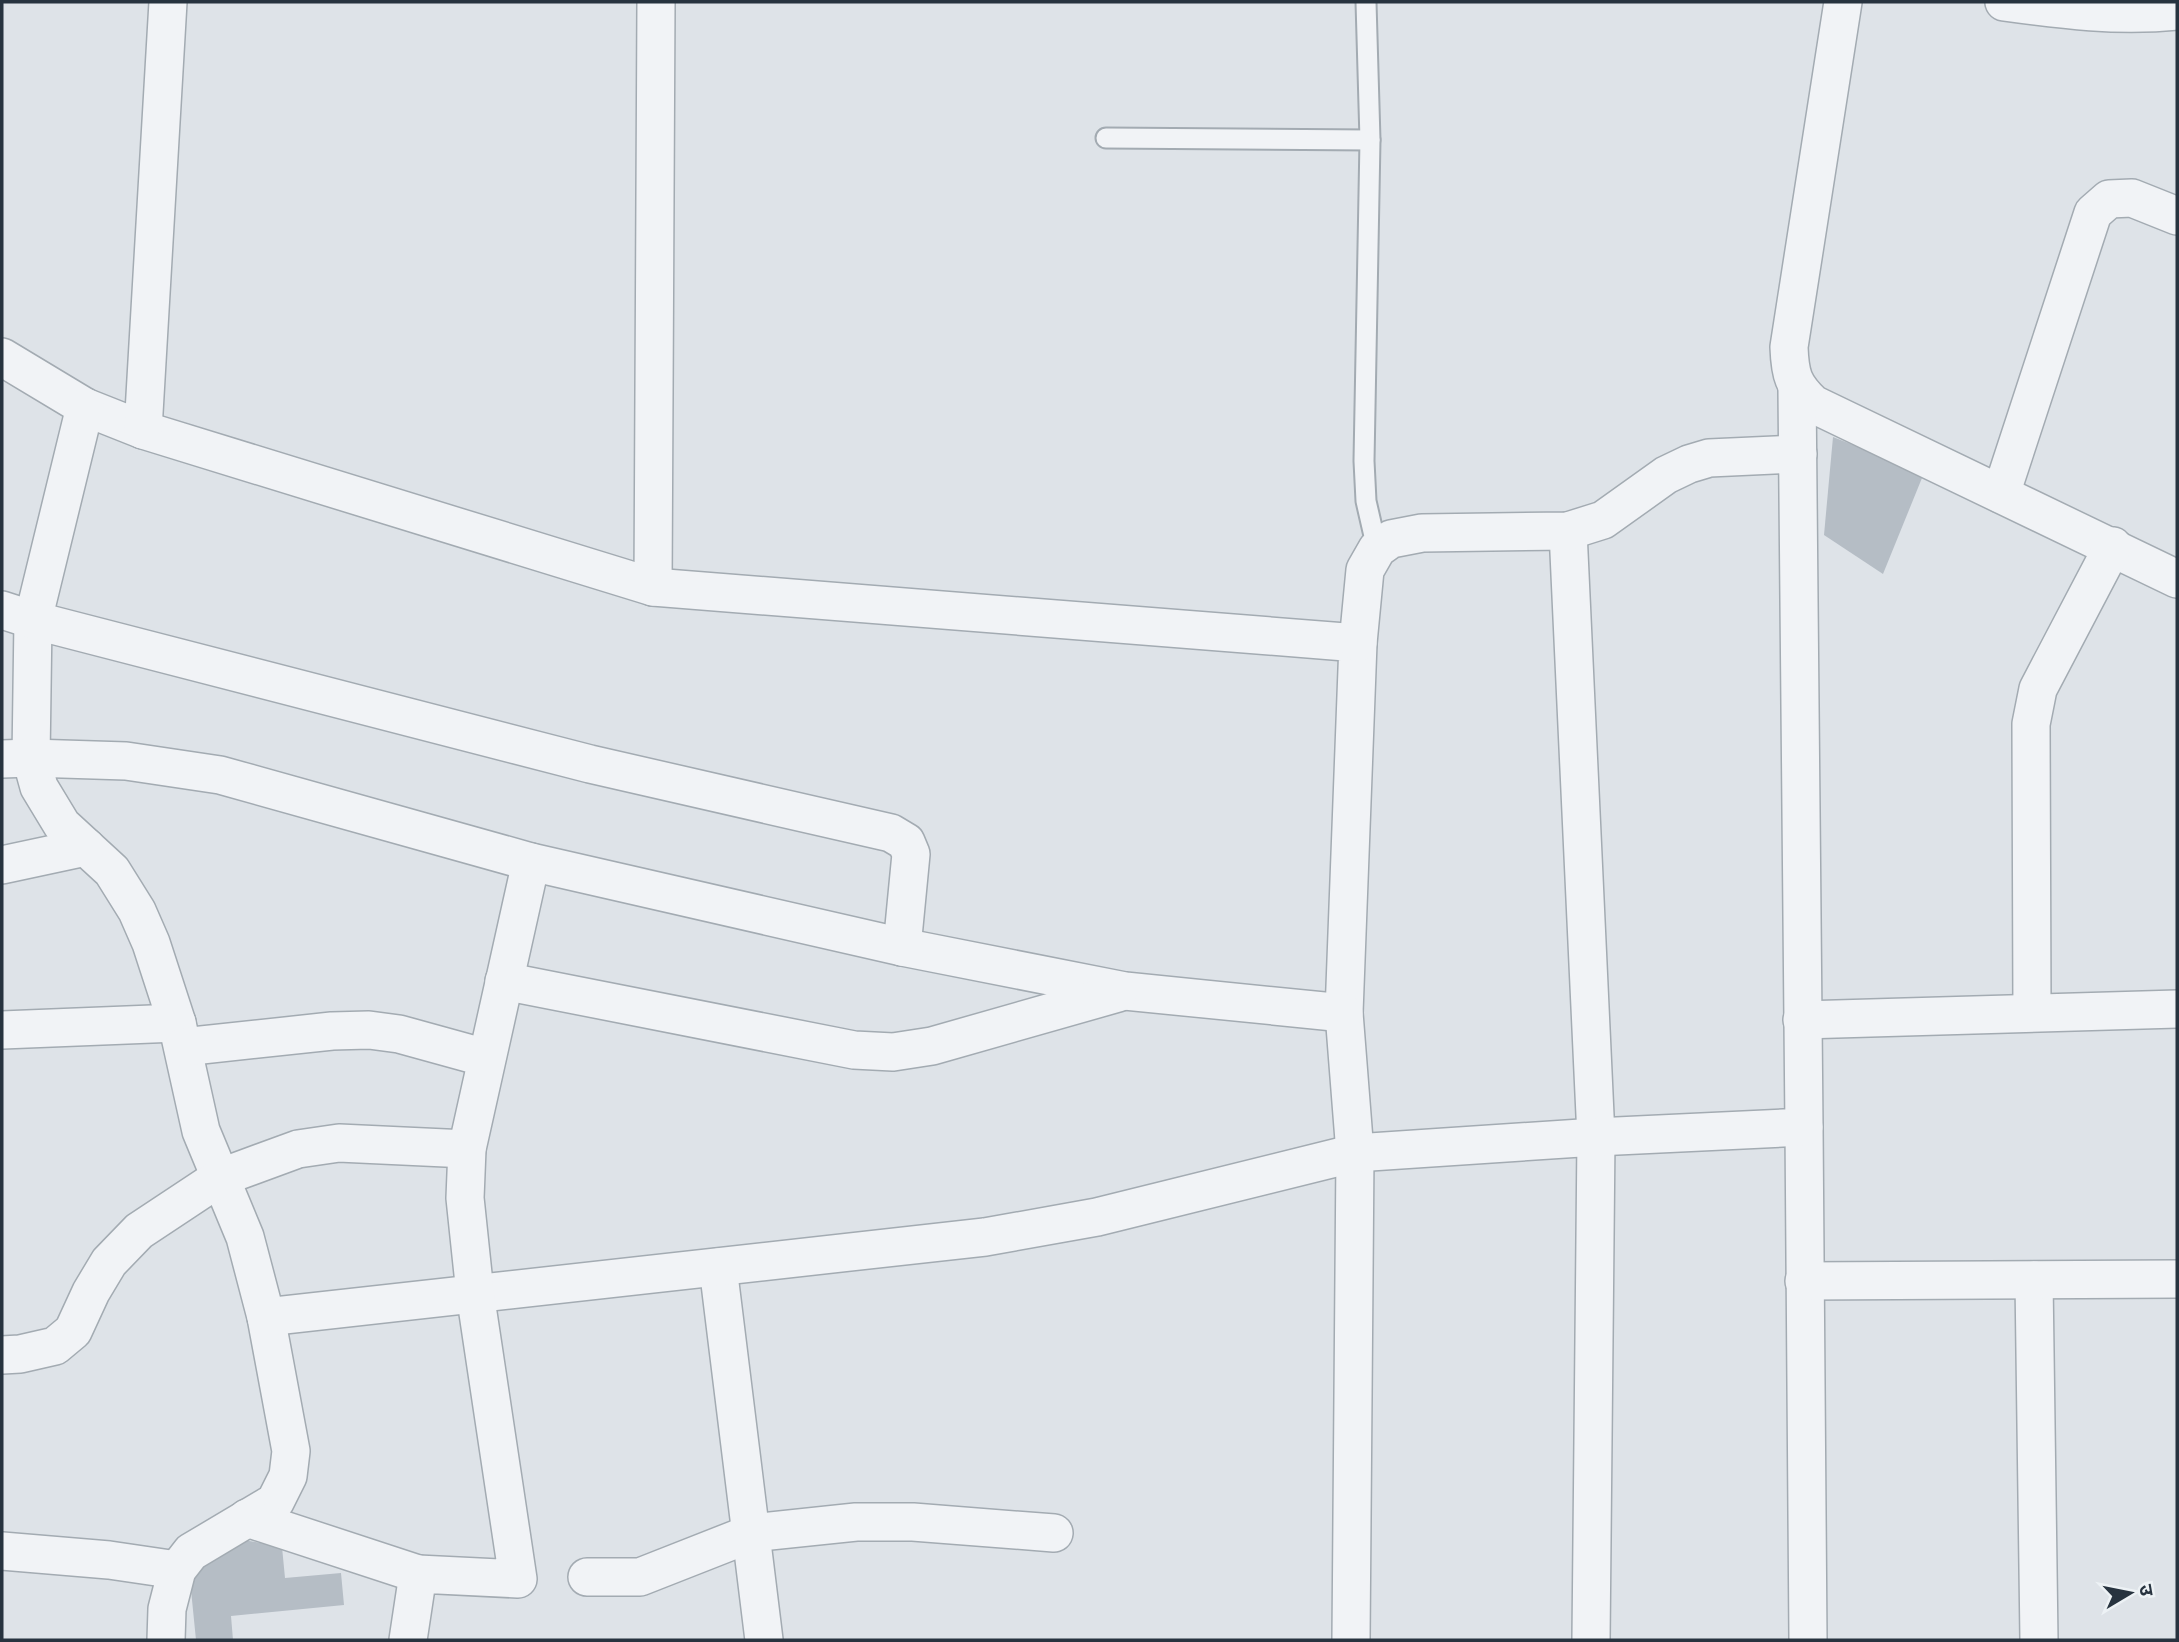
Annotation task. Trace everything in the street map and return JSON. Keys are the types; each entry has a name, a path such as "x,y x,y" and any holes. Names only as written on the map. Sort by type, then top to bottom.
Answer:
{"street":[{"path":"143,430 168,2"},
{"path":"653,587 656,2"},
{"path":"1808,1640 1798,454 1797,389 1790,368 1789,347 1843,2"},
{"path":"2026,3 2073,12 2177,11"},
{"path":"2001,494 2093,213 2109,199 2132,198 2177,216"},
{"path":"2,357 85,407 143,430 653,587 1358,643"},
{"path":"1797,389 1813,404 2177,579"},
{"path":"85,407 17,615 16,758 39,787 62,825 112,871 137,911 151,943 180,1035 201,1131 244,1237 266,1317 290,1451 288,1476 275,1502 191,1552 177,1570 167,1609 166,1640"},
{"path":"1351,1640 1355,1153 1344,1013 1358,643 1365,570 1377,549 1391,539 1422,533 1568,531 1603,520 1666,475 1689,464 1709,458 1798,454"},
{"path":"1568,531 1596,1136 1591,1640"},
{"path":"2032,1011 2031,724 2038,689 2113,546"},
{"path":"17,615 590,764 891,833 906,842 911,854 902,947"},
{"path":"16,758 127,761 220,775 531,862 902,947 1125,991 1344,1013"},
{"path":"2,865 86,848"},
{"path":"247,1518 418,1574 518,1579 475,1293 465,1198 467,1149 531,862"},
{"path":"504,981 854,1049 893,1052 932,1046 1125,991"},
{"path":"1802,1020 2032,1011 2177,1009"},
{"path":"2,1030 180,1035 369,1030 399,1034 486,1058"},
{"path":"266,1317 985,1237 1084,1219 1355,1153 1596,1136 1804,1127"},
{"path":"2,1355 55,1346 72,1331 108,1262 139,1231 219,1178 299,1149 339,1143 467,1149"},
{"path":"718,1267 764,1640"},
{"path":"1804,1281 2177,1279"},
{"path":"2034,1280 2039,1640"},
{"path":"587,1577 640,1577 752,1532 856,1522 913,1521 1054,1533"},
{"path":"2,1551 109,1560 177,1570"},
{"path":"408,1640 418,1574"}],"lane":[{"path":"1366,2 1370,140 1364,461 1367,501 1377,549"},
{"path":"1105,138 1370,140"}],"building":[{"path":"1833,437 1924,473 1883,574 1824,535"},
{"path":"234,1538 282,1547 285,1578 341,1573 344,1605 231,1616 233,1640 196,1640 189,1570"}]}
